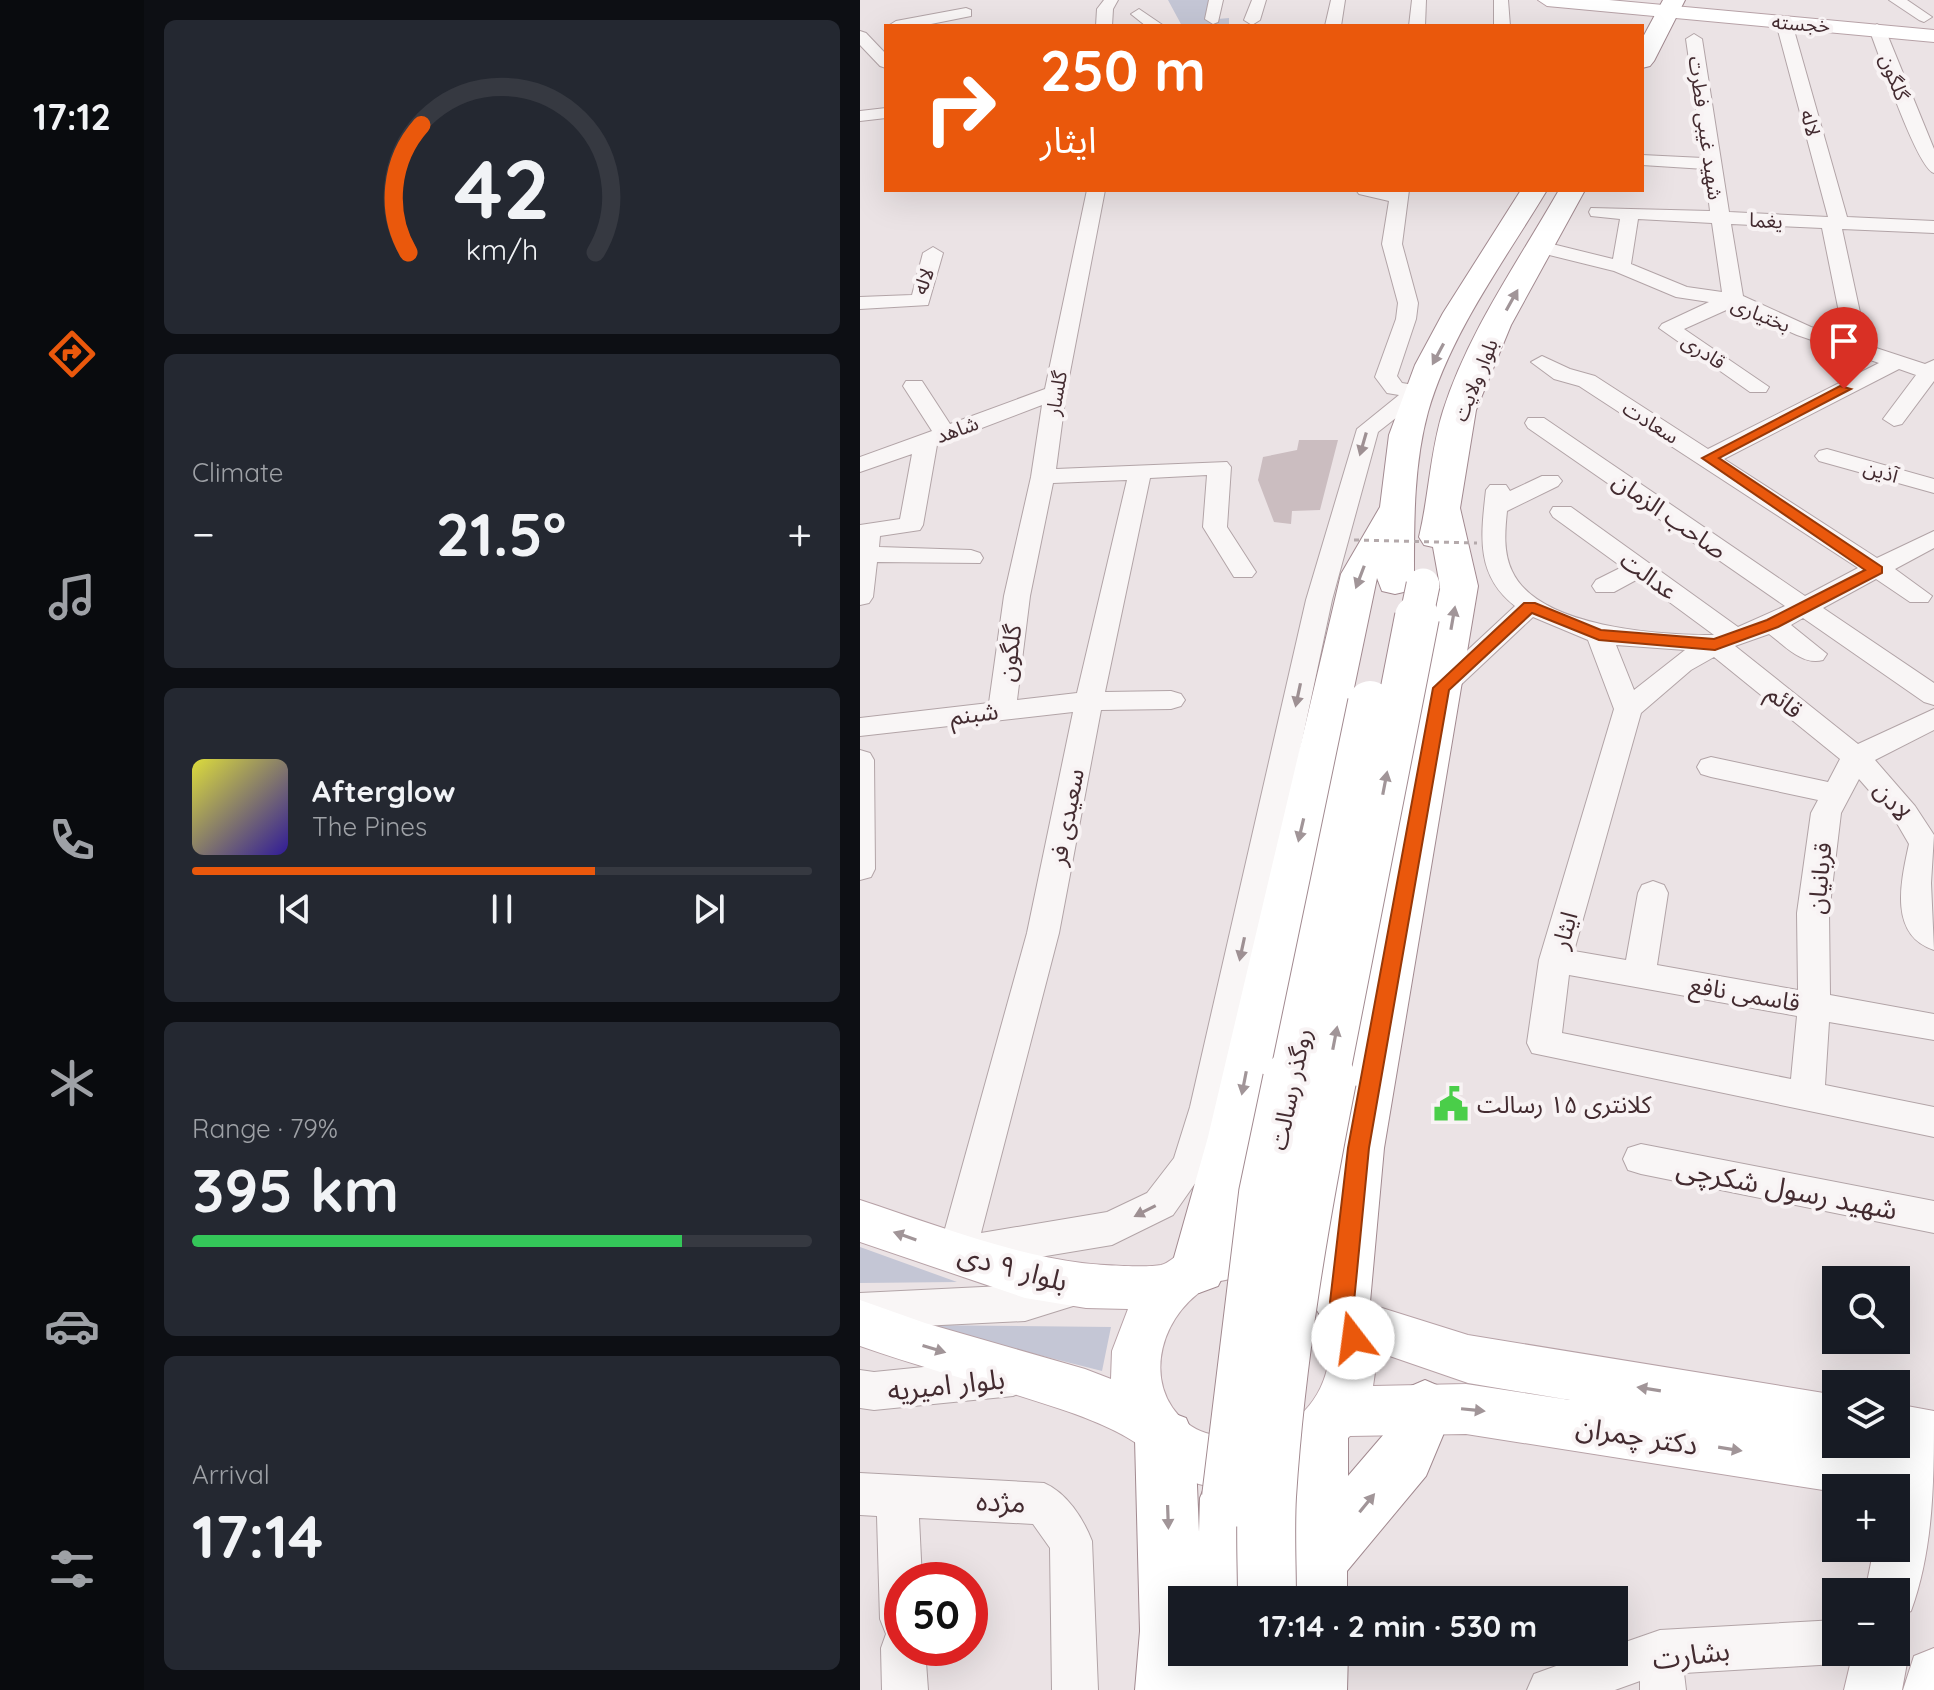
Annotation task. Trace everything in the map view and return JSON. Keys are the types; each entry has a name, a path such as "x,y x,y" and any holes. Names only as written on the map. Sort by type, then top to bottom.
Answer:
{"highway":[{"path":"1644,57 1671,6"},
{"name":"بلوار ولایت","path":"1409,584 1397,508 1409,427 1418,392 1533,192"},
{"name":"بلوار ولایت","path":"1409,584 1444,510 1450,445 1461,407 1483,353 1571,192"},
{"path":"1185,1277 1234,1137 1359,574 1397,508"},
{"path":"1346,1311 1358,1148 1459,586 1444,510"},
{"name":"روگذر رسالت","path":"1231,1586 1231,1498 1268,1194 1409,584"},
{"name":"روگذر رسالت","path":"1268,1586 1267,1499 1277,1386 1293,1270 1409,584"},
{"path":"1234,1137 1242,1147 1256,1155 1288,1166 1327,1162 1358,1148"},
{"path":"1315,1580 1405,1455 1425,1409"},
{"path":"1315,1580 1328,1423"},
{"path":"1159,1432 1179,1586"},
{"path":"1204,1666 1227,1690"},
{"path":"1267,1666 1267,1690"},
{"path":"1314,1690 1315,1666"}],"main road":[{"name":"خجسته","path":"1547,0 1635,8 1671,6 1927,27"},
{"name":"خجسته","path":"1790,15 1877,29 1927,27"},
{"name":"بلوار ۹ دی","path":"860,1221 1025,1276 1086,1286 1185,1277"},
{"path":"860,1323 925,1346 1085,1393 1202,1459 1223,1465 1257,1465 1289,1454 1328,1423 1352,1383 1356,1355 1346,1311 1322,1279 1284,1260 1263,1255 1231,1257 1185,1277 1150,1313 1137,1344 1135,1377 1143,1409 1159,1432"},
{"name":"دکتر چمران","path":"1346,1311 1468,1359 1822,1418"},
{"name":"دکتر چمران","path":"1328,1423 1425,1409 1466,1409 1928,1465"},
{"path":"1896,1578 1928,1465 1910,1445"},
{"path":"1873,1690 1878,1666"},
{"path":"1932,1690 1934,1676"}],"street":[{"path":"952,0 978,24"},
{"path":"1104,24 1105,9 1111,0"},
{"path":"1213,19 1216,0"},
{"path":"1252,20 1259,0"},
{"path":"1333,24 1338,0"},
{"path":"1417,24 1419,0"},
{"path":"1501,0 1502,24"},
{"path":"1896,0 1927,27 1934,2"},
{"path":"907,24 966,13"},
{"path":"1139,14 1153,24"},
{"name":"لاله","path":"1790,15 1835,223 1857,349"},
{"path":"884,28 860,34 884,61"},
{"name":"گلگون","path":"1877,29 1934,168"},
{"name":"شهید غیبی فطرت","path":"1694,39 1733,299"},
{"path":"860,116 884,113"},
{"path":"1644,160 1711,164"},
{"name":"گلسار","path":"1017,596 1043,477 1055,393 1096,192"},
{"path":"1373,192 1399,199 1392,244 1408,303 1406,319 1386,377 1395,388 1418,392"},
{"name":"یغما","path":"1598,212 1934,227"},
{"path":"1621,267 1630,213"},
{"name":"بختیاری","path":"1540,247 1621,267 1683,293 1733,299 1804,331 1932,370"},
{"name":"لاله","path":"860,303 921,301 933,253"},
{"name":"قادری","path":"1733,299 1669,328 1758,387"},
{"path":"1709,458 1899,361"},
{"name":"سعادت","path":"1542,362 1562,374 1587,381 1919,596"},
{"path":"1894,419 1932,370"},
{"path":"860,597 869,530 911,525 935,437 914,386"},
{"path":"1185,1277 1190,1165 1207,1107 1319,600 1368,429 1418,392"},
{"name":"شاهد","path":"860,465 1055,393"},
{"name":"صاحب الزمان","path":"1536,423 1803,607"},
{"name":"آذین","path":"1827,456 1934,486"},
{"path":"1043,477 1219,467 1215,527 1243,572"},
{"name":"سعیدی فر","path":"957,1254 1043,933 1089,701 1140,472"},
{"path":"1550,481 1497,499 1494,555 1507,583 1530,606 1599,635 1725,641"},
{"name":"عدالت","path":"1562,512 1640,568 1725,641"},
{"path":"1599,635 1628,709 1682,664 1725,641 1772,624 1933,539"},
{"path":"866,554 971,558"},
{"path":"1605,586 1640,568"},
{"name":"گلگون","path":"1002,710 1017,596"},
{"path":"1441,688 1530,606"},
{"path":"1803,607 1934,696"},
{"path":"1772,624 1814,654"},
{"name":"قائم","path":"1725,641 1856,757"},
{"name":"شبنم","path":"860,727 1089,701 1171,700"},
{"name":"ایثار","path":"1628,709 1555,960 1544,1043 1934,1122"},
{"path":"1856,757 1934,718"},
{"name":"قربانیان","path":"1807,1094 1814,1004 1813,913 1826,813 1856,757"},
{"name":"لادن","path":"1856,757 1905,813 1924,844 1916,883 1918,921 1934,938"},
{"path":"860,760 860,869"},
{"path":"1711,767 1836,794"},
{"path":"1639,975 1653,893"},
{"name":"قاسمی نافع","path":"1555,960 1934,1027"},
{"name":"شهید رسول شکرچی","path":"1641,1159 1934,1217"},
{"path":"957,1254 1112,1228 1160,1204 1190,1165"},
{"path":"860,1311 1025,1303 1086,1286"},
{"name":"بلوار امیریه","path":"860,1389 874,1391 1032,1376"},
{"path":"878,1495 891,1562"},
{"name":"مژده","path":"878,1495 1044,1504 1071,1541 1075,1690"},
{"name":"بشارت","path":"1550,1690 1822,1644"},
{"path":"904,1666 905,1690"}],"path":[{"path":"1354,540 1477,543"}],"shaded area":[{"path":"1168,0 1211,0 1206,20 1229,18 1229,24 1181,24"},
{"path":"860,1247 957,1282 860,1283"},
{"path":"920,1325 1111,1327 1102,1371"}],"building":[{"path":"1299,440 1338,440 1320,510 1292,511 1291,524 1274,522 1258,480 1263,457 1297,450"}],"place":[{"name":"کلانتری ۱۵ رسالت","path":"1451,1104"}],"route":[{"path":"1353,1338 1342,1302 1358,1148 1441,688 1530,606 1599,635 1715,644 1772,624 1876,570 1709,458 1844,389"}]}
